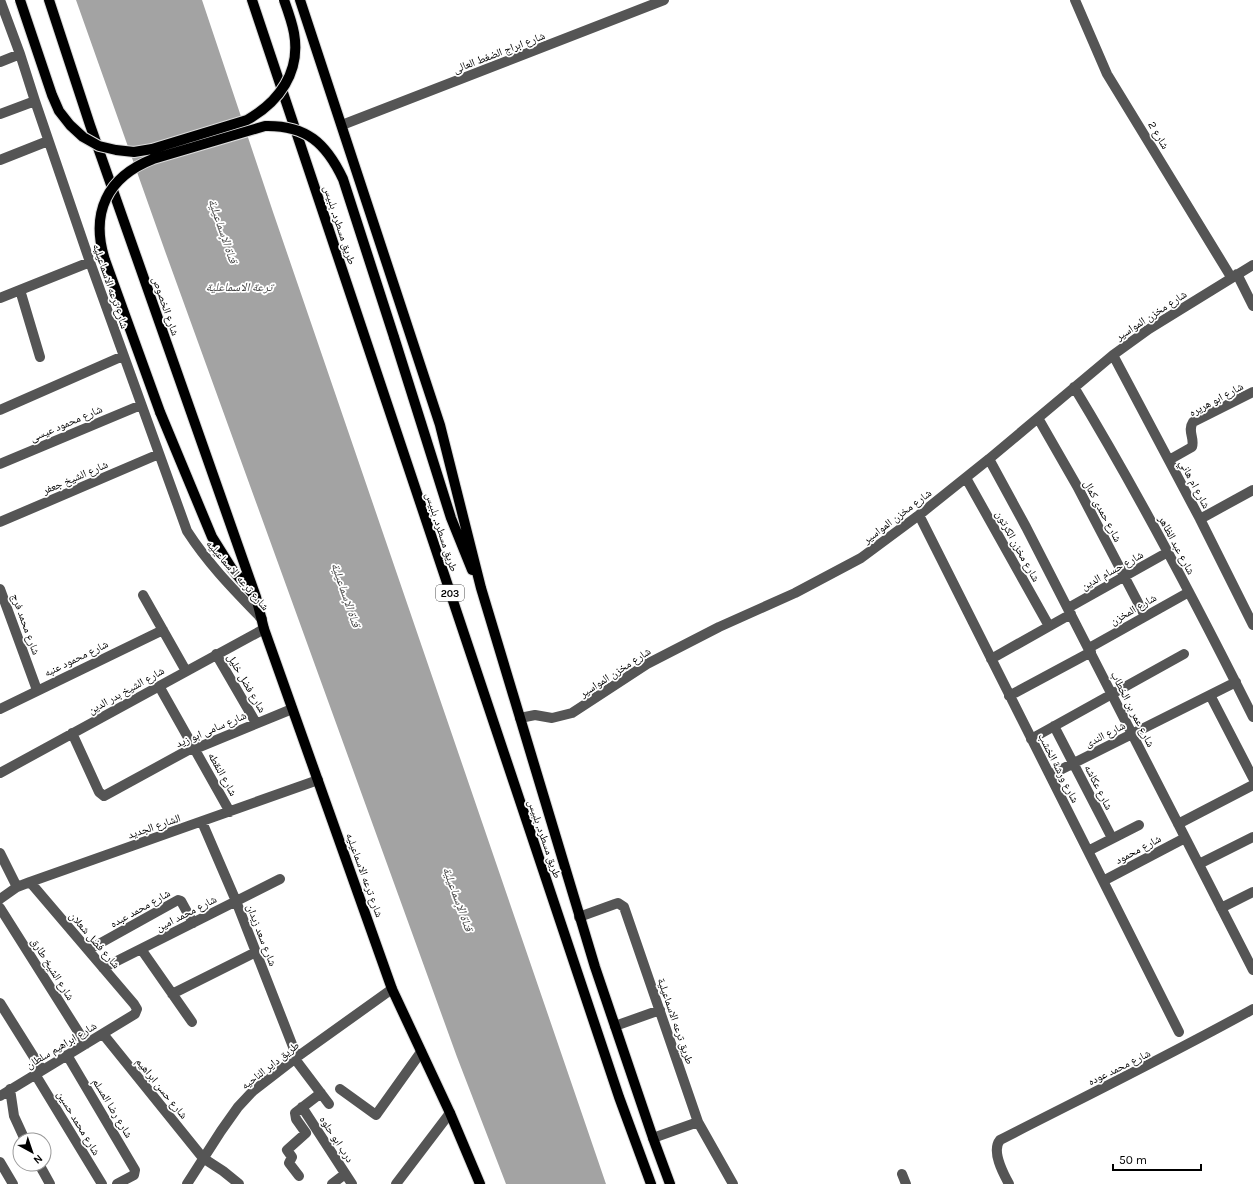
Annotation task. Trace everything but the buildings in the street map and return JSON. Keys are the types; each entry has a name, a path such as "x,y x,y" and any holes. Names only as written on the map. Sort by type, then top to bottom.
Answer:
{"main road":[{"path":"20,0 52,95 59,111 70,126 83,137 99,146 134,152 152,149 247,120 261,113 272,103 282,91 289,78 295,48 294,34 284,0"},
{"name":"شارع الخصوص","path":"49,0 90,125 256,598 263,624"},
{"name":"طريق مسطرد, بلبيس","path":"252,0 619,1097 651,1184"},
{"name":"طريق مسطرد, بلبيس","path":"300,0 440,426 481,588 579,917 653,1138 670,1184"},
{"path":"256,598 232,569 212,537 160,412 105,260 99,233 100,219 109,192 118,181 140,164 265,126 280,126 294,129 308,135 320,144 330,156 343,179 456,530 465,554 481,588"},
{"name":"شارع ترعه الاسماعيليه","path":"263,624 392,989 450,1113 480,1184"}],"street":[{"name":"شارع ابراج الضغط العالى","path":"342,125 664,0"},
{"name":"شارع 2","path":"1075,0 1107,74 1253,306"},
{"name":"شارع ترعه الاسماعيليه","path":"1,5 20,54 48,142 123,356 187,531 216,572 263,624"},
{"path":"0,62 20,54"},
{"path":"0,114 35,102"},
{"path":"0,160 48,142"},
{"path":"0,298 90,262"},
{"name":"شارع مخزن المواسير","path":"520,718 535,715 552,718 572,713 647,664 719,627 795,593 854,562 919,515 966,478 1112,355 1149,329 1253,265"},
{"path":"20,290 40,358"},
{"name":"شارع ام هاني","path":"1112,355 1169,460 1253,625"},
{"path":"0,410 123,356"},
{"name":"شارع عبد الظاهر","path":"1074,387 1125,472 1236,682 1249,699 1253,717"},
{"name":"شارع ابو هريره","path":"1169,460 1192,447 1193,442 1190,429 1193,422 1253,392"},
{"name":"شارع محمود عيسى","path":"0,464 141,405"},
{"name":"شارع حمدى كمال","path":"1038,418 1077,486 1145,616"},
{"name":"شارع الشيخ جعفر","path":"0,522 159,454"},
{"name":"شارع عمر بن الخطاب","path":"989,459 1090,650 1253,970"},
{"name":"شارع مخزن الكرتون","path":"966,478 1050,626"},
{"path":"1200,520 1253,490"},
{"name":"شارع ورشة الخشب","path":"919,515 1179,1032"},
{"name":"شارع حسام الدين","path":"991,658 1050,626 1069,611 1124,576 1168,552"},
{"name":"شارع محمد فرج","path":"0,589 37,690"},
{"name":"شارع المخزن","path":"1009,696 1090,650 1145,616 1189,592"},
{"path":"143,595 186,671"},
{"name":"شارع الشيخ بدر الدين","path":"0,773 186,671 263,624"},
{"name":"شارع محمود عنبه","path":"0,709 163,630"},
{"name":"شارع فضل خليل","path":"216,654 256,723"},
{"path":"1031,739 1184,654"},
{"name":"شارع الندى","path":"1050,775 1236,682"},
{"name":"شارع النقطه","path":"159,686 230,812"},
{"path":"1210,695 1253,778"},
{"name":"شارع سامى ابو زيد","path":"72,733 99,792 102,795 105,795 194,748 292,708"},
{"name":"شارع عكاشه","path":"1054,726 1112,838"},
{"name":"الشارع الجديد","path":"0,899 17,887 30,882 318,780"},
{"path":"1178,824 1253,785"},
{"name":"شارع سعد زيدان","path":"202,822 236,901 296,1058 329,1104"},
{"path":"1088,851 1139,825"},
{"path":"1199,864 1253,837"},
{"name":"شارع محمود","path":"1103,881 1185,838"},
{"path":"0,853 17,887"},
{"name":"شارع محمد امين","path":"103,968 280,879"},
{"name":"شارع فضل شعلان","path":"30,882 136,1006 137,1011 135,1014"},
{"path":"1221,908 1253,892"},
{"name":"شارع محمد عبده","path":"88,950 178,900 181,901 193,923"},
{"name":"طريق ترعه الاسماعيلية","path":"579,917 615,904 621,904 624,907 698,1122 733,1184"},
{"name":"شارع الشيخ طارق","path":"0,908 86,1044"},
{"path":"141,949 192,1022"},
{"path":"172,994 256,952"},
{"name":"طريق داير الناحيه","path":"187,1184 228,1121 259,1086 392,989"},
{"name":"شارع محمد حسين","path":"0,1004 102,1184"},
{"path":"615,1026 660,1010"},
{"name":"شارع محمد عوده","path":"1009,1184 1000,1165 997,1153 997,1145 1000,1140 1159,1060 1253,1010"},
{"name":"شارع ابراهيم سلطان","path":"0,1096 135,1014"},
{"name":"شارع حسن ابراهيم","path":"103,1034 203,1158 239,1184"},
{"path":"340,1089 376,1116 421,1052"},
{"name":"شارع رضا المسلم","path":"67,1055 135,1168 136,1172 134,1175 117,1184"},
{"path":"10,1089 14,1116 21,1132"},
{"path":"302,1107 321,1093"},
{"name":"درب ابو حلوه","path":"299,1176 289,1163 292,1157 287,1150 306,1134 295,1116 296,1112 302,1107 352,1184"},
{"path":"396,1184 450,1113"},
{"path":"653,1138 698,1122"},
{"path":"0,1162 13,1184"},
{"path":"43,1172 50,1184"},
{"path":"332,1184 345,1174"},
{"path":"902,1174 906,1184"}],"water":[{"name":"ترعة الاسماعلية","path":"76,0 202,0 273,212 606,1184 506,1184 457,1057 165,251"}],"water label":[{"name":"قناة الإسماعيلية","path":"223,231"},
{"name":"قناة الإسماعيلية","path":"346,595"},
{"name":"قناة الإسماعيلية","path":"458,899"}]}
